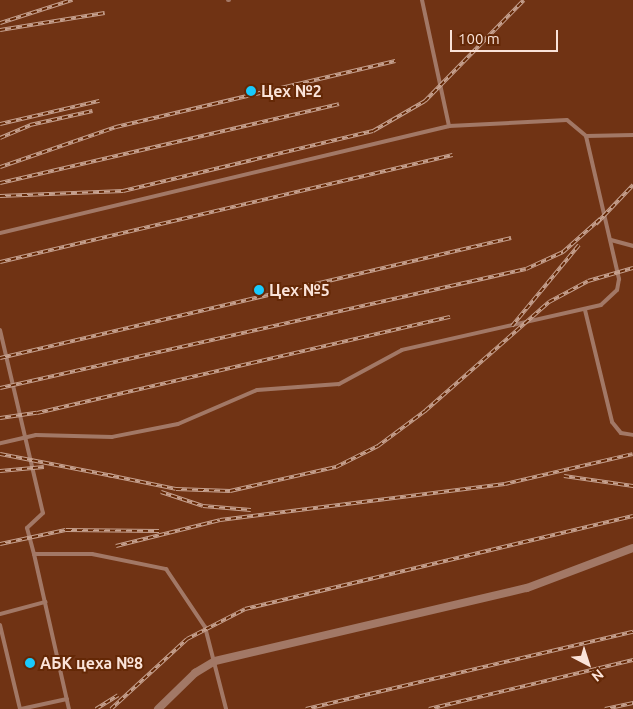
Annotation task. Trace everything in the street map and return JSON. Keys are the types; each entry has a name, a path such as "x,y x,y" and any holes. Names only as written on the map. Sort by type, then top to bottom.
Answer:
{"street":[{"path":"158,709 195,673 215,661 514,592 633,548"}],"lane":[{"path":"422,0 449,126"},
{"path":"0,233 449,126 567,120 586,136 611,240 618,285 608,301 585,310 402,350 339,384 252,392 178,424 100,439 25,437 0,443"},
{"path":"586,136 633,135"},
{"path":"611,240 633,246"},
{"path":"585,310 612,422 621,433 633,435"},
{"path":"0,330 43,513 27,528 69,709"},
{"path":"34,554 92,554 166,569 200,617 215,661 226,709"},
{"path":"0,614 45,602"},
{"path":"0,625 21,709 67,699"}],"railway":[{"path":"0,23 72,0"},
{"path":"0,196 123,191 373,131 425,101 524,0"},
{"path":"0,30 105,13"},
{"path":"0,167 116,127 395,61"},
{"path":"0,124 99,101"},
{"path":"0,183 339,104"},
{"path":"0,138 30,125 92,111"},
{"path":"0,262 453,155"},
{"path":"596,224 633,185"},
{"path":"0,388 526,269 563,252 600,219"},
{"path":"0,358 511,238"},
{"path":"512,326 579,245"},
{"path":"108,475 176,489 230,491 336,467 378,446 425,411 549,302 588,281 633,268"},
{"path":"0,418 37,413 450,317"},
{"path":"0,454 113,476"},
{"path":"116,546 220,520 505,484 633,454"},
{"path":"0,471 44,467"},
{"path":"564,476 633,486"},
{"path":"161,492 203,506 251,510"},
{"path":"111,709 187,639 245,609 633,516"},
{"path":"0,544 66,530 159,531"},
{"path":"306,709 633,632"},
{"path":"429,709 633,660"},
{"path":"96,709 118,695"},
{"path":"605,709 633,703"}],"place":[{"name":"Цех №2","path":"251,91"},
{"name":"Цех №5","path":"259,290"},
{"name":"АБК цеха №8","path":"30,663"}]}
